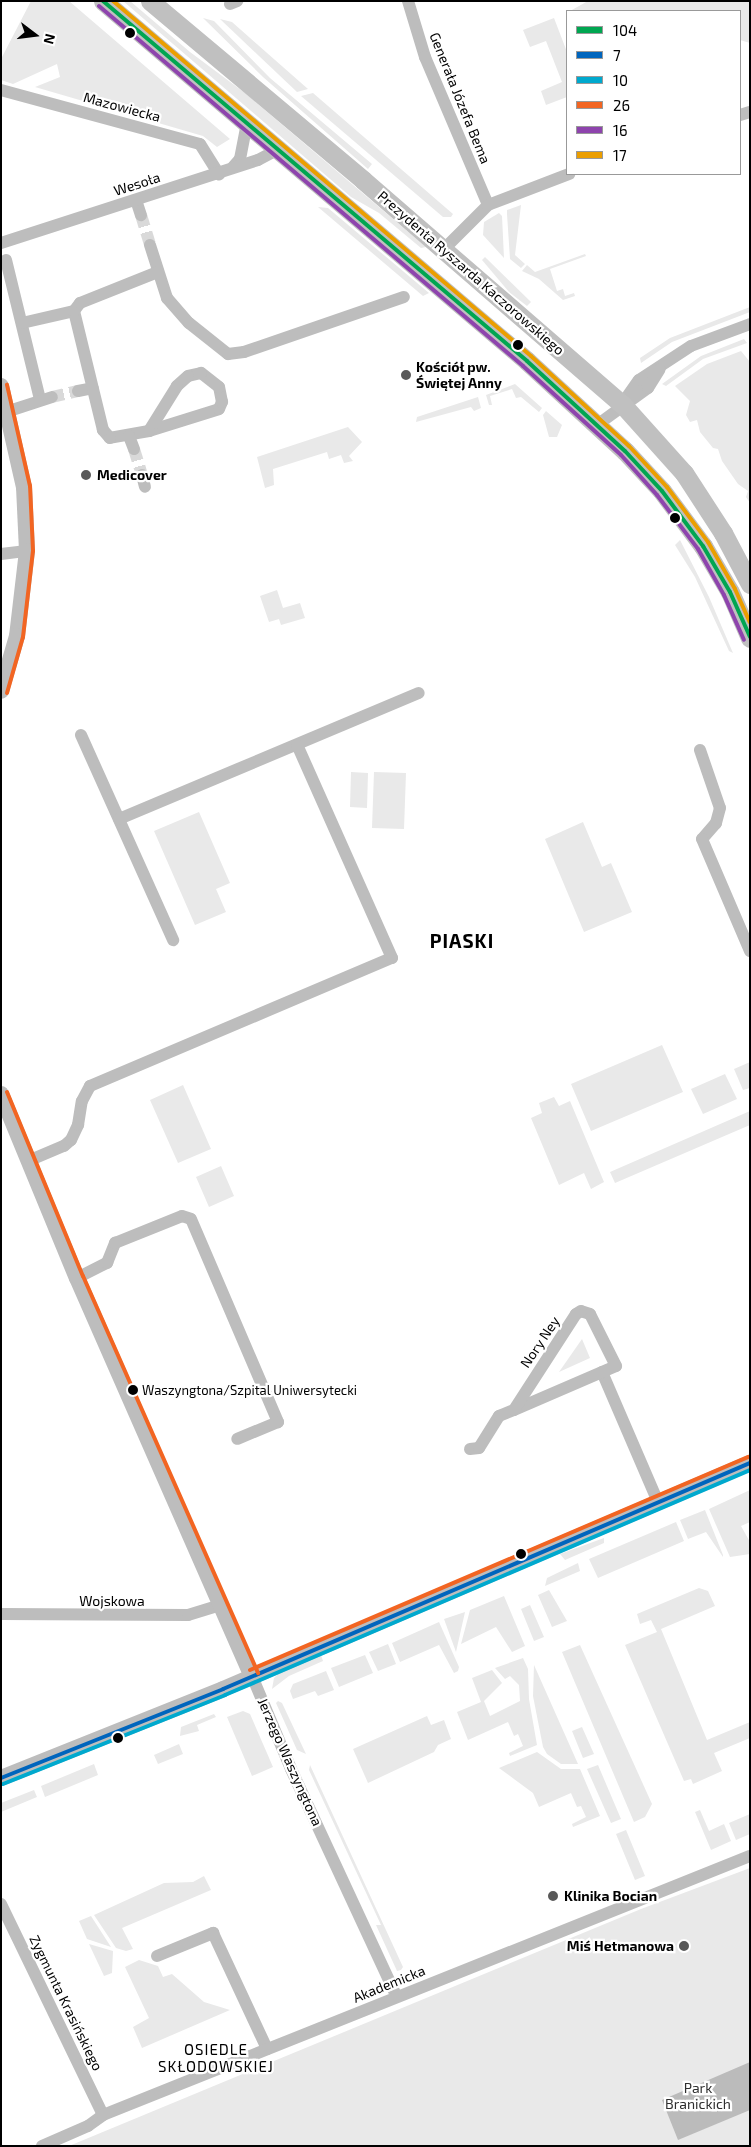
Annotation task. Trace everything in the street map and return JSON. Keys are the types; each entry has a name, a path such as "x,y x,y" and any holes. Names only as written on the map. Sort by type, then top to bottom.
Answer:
{"main road":[{"path":"103,1 413,263 598,425 662,492 703,546 740,615 750,638"},
{"name":"Prezydenta Ryszarda Kaczorowskiego","path":"150,1 444,249 622,404 684,473 723,533 750,584"},
{"path":"413,263 437,257 444,249"},
{"path":"662,492 684,473"}],"street":[{"name":"Generała Józefa Bema","path":"408,1 425,57 488,204"},
{"name":"Mazowiecka","path":"1,90 200,144 219,174"},
{"path":"233,167 240,160 248,122"},
{"name":"Wesoła","path":"1,243 219,174 233,167 258,160 279,149"},
{"path":"444,249 488,204 566,175"},
{"path":"136,200 141,215"},
{"path":"150,245 164,276 172,304 199,332 228,354 244,352 404,297"},
{"path":"6,260 22,323 46,398 9,412"},
{"path":"22,323 74,310 80,303 164,276"},
{"path":"74,310 106,435 116,439 149,431 219,409 222,396 214,380 202,373 188,376 182,380 149,431"},
{"path":"598,425 622,404 648,388 661,367 691,346 750,324"},
{"path":"1,386 9,412 24,487 27,551 18,629 1,691"},
{"path":"78,391 93,388"},
{"path":"129,436 134,450"},
{"path":"1,554 27,551"},
{"path":"119,819 419,693"},
{"path":"81,735 173,940"},
{"path":"28,1161 64,1146 71,1140 80,1119 82,1101 90,1086 392,958 297,745"},
{"path":"700,750 720,808 716,823 702,839 750,951"},
{"name":"Jerzego Waszyngtona","path":"1,1094 77,1278 291,1769 397,1997"},
{"path":"77,1278 107,1263 110,1250 115,1243 182,1216 194,1223 278,1422 237,1439"},
{"name":"Nory Ney","path":"470,1450 479,1448 499,1416 514,1410 616,1366 593,1318 581,1312 546,1358 514,1410"},
{"path":"602,1372 658,1502"},
{"path":"1,1778 252,1676 750,1463"},
{"name":"Wojskowa","path":"1,1614 188,1615 221,1605"},
{"name":"Akademicka","path":"42,2146 88,2126 103,2115 750,1856"},
{"name":"Zygmunta Krasińskiego","path":"1,1904 103,2115"},
{"path":"157,1956 213,1932 267,2049"}],"green space":[{"path":"31,1 69,1 230,139 217,147 203,136 35,87 60,77 57,64 13,84 1,80 1,59"},
{"path":"123,1 130,1 190,52 245,93 426,247 421,248 379,213 351,197"},
{"path":"588,1 750,1 750,43 741,40 741,10 572,10"},
{"path":"203,18 214,21 270,78 372,164 368,169 263,77"},
{"path":"554,18 566,49 566,97 546,105 541,91 562,82 546,41 530,47 523,30"},
{"path":"220,19 232,22 308,89 297,92"},
{"path":"313,93 453,214 451,217 443,217 301,96"},
{"path":"521,205 515,255 525,264 521,268 510,259 507,210"},
{"path":"318,207 328,208 429,293 423,296"},
{"path":"499,213 502,216 504,258 483,235 484,222"},
{"path":"585,254 586,256 550,269 557,291 563,289 565,296 574,293 575,296 563,300 539,279 522,271 527,265 535,272"},
{"path":"485,257 531,302 527,306 509,292 482,260"},
{"path":"750,307 750,312 672,342 641,363 640,358 670,338"},
{"path":"744,339 747,343 703,359 666,386 662,384 701,356"},
{"path":"741,351 750,362 750,503 746,497 748,491 738,484 722,461 718,449 713,448 700,432 697,420 690,422 686,415 690,401 675,386 707,364"},
{"path":"515,384 542,408 539,412 521,397 516,398 512,389 490,396 492,405 489,405 486,395"},
{"path":"478,397 481,408 474,411 471,407 416,422 417,417"},
{"path":"546,411 562,425 557,437 549,437 543,415"},
{"path":"348,427 362,442 349,456 353,461 344,463 341,455 329,459 327,452 273,469 274,485 265,488 257,457"},
{"path":"680,540 709,597 733,653 729,651 695,577 675,545"},
{"path":"277,590 283,608 300,603 305,618 281,625 279,619 269,622 260,596"},
{"path":"351,772 368,773 367,808 350,807"},
{"path":"374,772 406,773 404,829 372,828"},
{"path":"199,812 230,883 216,889 226,912 195,925 154,831"},
{"path":"583,822 602,867 611,863 632,912 584,932 545,839"},
{"path":"662,1045 683,1092 591,1131 571,1084"},
{"path":"750,1062 750,1088 743,1090 734,1069"},
{"path":"725,1074 737,1099 703,1114 691,1089"},
{"path":"183,1085 211,1149 178,1163 150,1100"},
{"path":"554,1097 559,1106 570,1101 604,1182 591,1189 584,1173 559,1185 531,1118 542,1113 539,1103"},
{"path":"750,1111 750,1125 615,1183 610,1172"},
{"path":"221,1166 234,1196 209,1207 196,1177"},
{"path":"582,1339 590,1358 559,1372"},
{"path":"750,1490 750,1522 741,1526 750,1542 750,1554 730,1557 709,1509"},
{"path":"705,1510 723,1557 706,1532 688,1539 680,1520"},
{"path":"676,1522 684,1541 598,1578 589,1559"},
{"path":"604,1538 604,1543 565,1560 560,1554"},
{"path":"578,1563 580,1571 545,1586 547,1578"},
{"path":"699,1588 708,1591 715,1606 661,1629 707,1740 750,1722 750,1738 714,1753 722,1771 693,1784 691,1779 684,1781 625,1645 657,1632 651,1620 640,1624 637,1614"},
{"path":"549,1590 567,1621 552,1627 538,1595"},
{"path":"504,1596 525,1646 512,1652 496,1627 461,1644 470,1610"},
{"path":"530,1605 544,1637 534,1641 521,1609"},
{"path":"465,1612 456,1652 444,1619"},
{"path":"439,1622 459,1667 458,1671 454,1673 439,1645 400,1662 392,1643"},
{"path":"388,1644 396,1664 378,1671 369,1652"},
{"path":"580,1645 652,1804 645,1817 634,1822 562,1652"},
{"path":"321,1655 323,1661 289,1676 272,1689 274,1678 280,1672"},
{"path":"365,1655 373,1673 339,1687 331,1668"},
{"path":"523,1658 528,1669 529,1699 537,1745 510,1756 509,1753 523,1746 518,1734 514,1736 508,1722 468,1740 457,1712 481,1702 472,1678 492,1670 502,1683 484,1701 490,1716 520,1701 519,1685 510,1676 505,1679 495,1668"},
{"path":"534,1665 578,1764 561,1764 547,1754 543,1747 533,1696"},
{"path":"326,1671 334,1690 318,1696 315,1691 293,1699 290,1691 293,1684"},
{"path":"278,1701 282,1703 306,1754 297,1750 276,1703"},
{"path":"243,1711 250,1714 273,1767 252,1776 227,1717"},
{"path":"214,1714 216,1717 197,1725 199,1731 180,1736 181,1727"},
{"path":"427,1716 431,1725 444,1720 451,1739 438,1745 434,1752 368,1783 353,1749"},
{"path":"582,1727 594,1754 583,1758 572,1731"},
{"path":"179,1744 183,1754 158,1764 154,1755"},
{"path":"537,1752 561,1769 580,1769 600,1816 573,1827 572,1824 586,1817 581,1806 577,1807 571,1793 539,1807 533,1793 499,1768"},
{"path":"94,1764 98,1775 45,1797 41,1786"},
{"path":"310,1765 403,1967 401,1970 397,1971 376,1925 381,1925 309,1770"},
{"path":"598,1765 621,1819 611,1823 587,1769"},
{"path":"34,1790 37,1797 1,1812 1,1803"},
{"path":"700,1810 709,1831 724,1824 731,1841 711,1850 695,1812"},
{"path":"750,1814 750,1834 736,1840 729,1823"},
{"path":"626,1830 645,1876 635,1880 616,1834"},
{"name":"Park Branickich","path":"750,1868 750,2146 69,2146 641,1909"},
{"path":"204,1876 211,1890 122,1928 133,1949 126,1951 116,1948 94,1915 164,1883 193,1882"},
{"path":"91,1916 111,1947 87,1939 79,1921"},
{"path":"89,1944 113,1951 112,1973 104,1976"},
{"path":"139,1960 158,1966 163,1977 172,1974 204,2002 230,2010 142,2048 133,2027 149,2018 125,1967"}],"shaded area":[{"path":"750,2062 750,2110 678,2140 662,2100"}],"tunnel":[{"path":"141,215 150,245"},
{"path":"52,397 78,391"},
{"path":"134,449 142,475"}],"transit line":[{"name":"104","path":"103,1 527,361 625,451 662,491 703,546 730,592 750,637"},
{"name":"17","path":"113,1 531,356 629,446 667,487 708,542 735,589 750,622"},
{"name":"16","path":"99,6 523,366 621,455 657,495 698,549 724,595 744,640"},
{"name":"26","path":"7,385 30,486 33,551 23,637 7,693"},
{"name":"26","path":"7,1092 83,1276 258,1673"},
{"name":"26","path":"250,1670 748,1457"},
{"name":"7","path":"1,1778 223,1689 750,1463"},
{"name":"10","path":"3,1784 225,1695 750,1470"}],"place":[{"name":"Kościół pw. Świętej Anny","path":"406,375"},
{"name":"Medicover","path":"86,475"},
{"name":"Waszyngtona/Szpital Uniwersytecki","path":"133,1390"},
{"name":"Klinika Bocian","path":"553,1896"},
{"name":"Miś Hetmanowa","path":"684,1946"}],"district":[{"name":"PIASKI","path":"462,941"},
{"name":"OSIEDLE SKŁODOWSKIEJ","path":"216,2058"}]}
